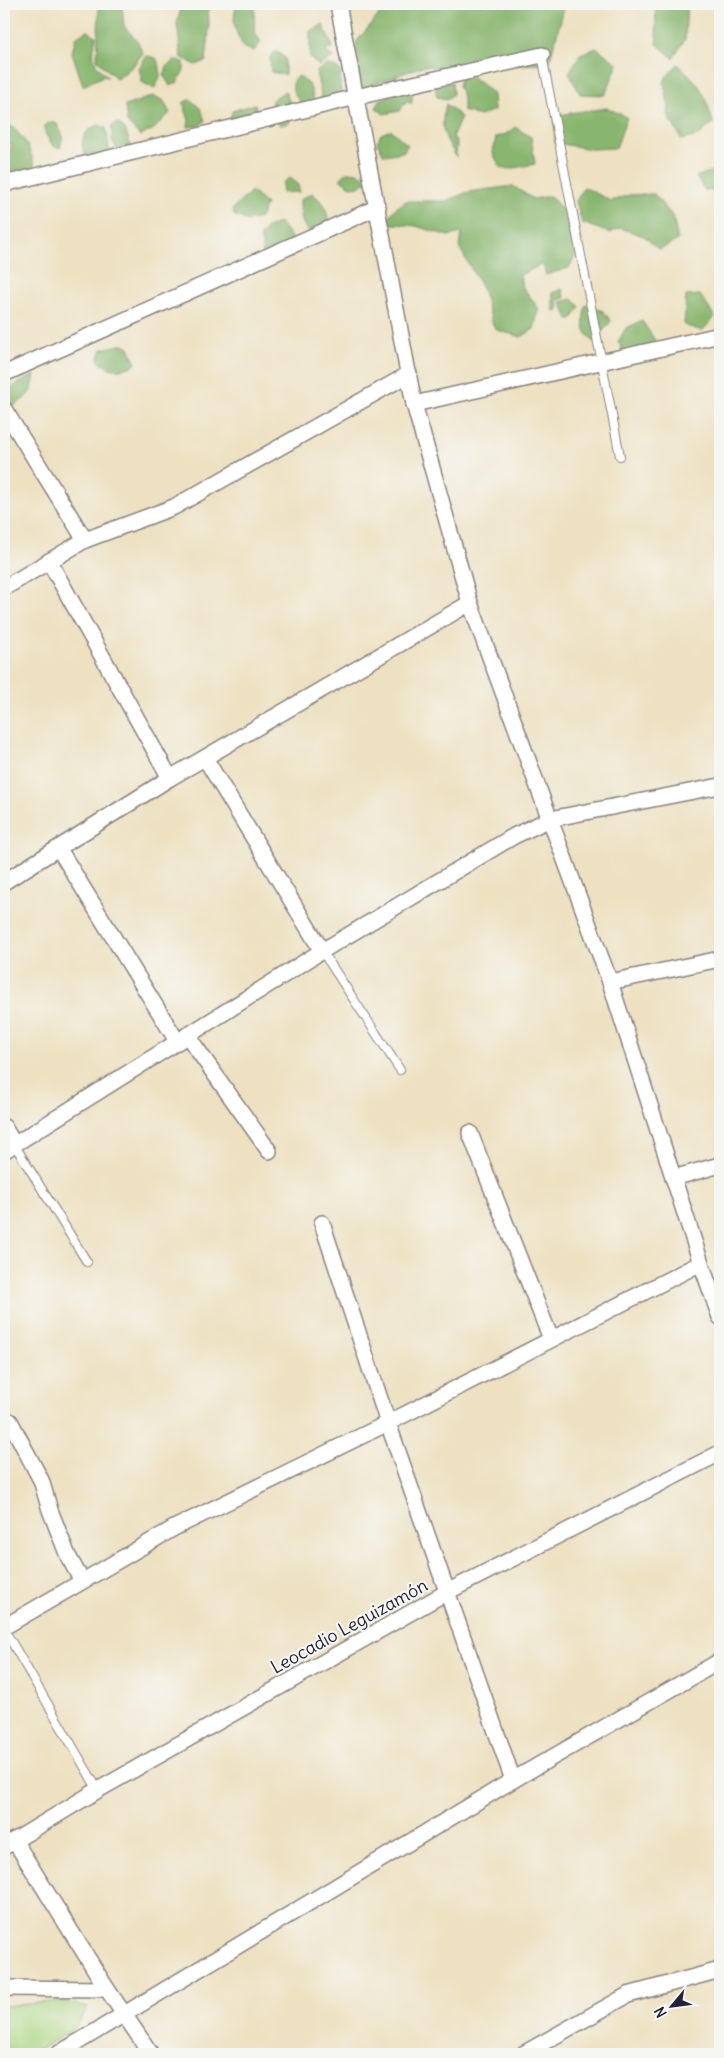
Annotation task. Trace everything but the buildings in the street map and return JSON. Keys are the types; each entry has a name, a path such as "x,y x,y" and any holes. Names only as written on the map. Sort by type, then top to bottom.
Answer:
{"street":[{"path":"338,4 414,404 470,603 610,982 720,1317"},
{"path":"4,184 356,97 542,55"},
{"path":"4,374 378,208"},
{"path":"414,404 720,335"},
{"path":"4,588 86,540 174,507 409,374"},
{"path":"4,409 86,540"},
{"path":"49,561 170,778"},
{"path":"4,882 170,778 470,603"},
{"path":"205,758 322,951"},
{"path":"4,1126 9,1147 322,951 514,836 550,819 720,786"},
{"path":"59,849 182,1038 269,1152"},
{"path":"610,982 720,958"},
{"path":"470,1134 552,1339"},
{"path":"673,1178 720,1165"},
{"path":"322,1223 388,1423 513,1780"},
{"path":"4,1628 174,1528 388,1423 701,1263"},
{"path":"10,1421 41,1480 50,1510 68,1556 82,1581"},
{"name":"Leocadio Leguizamón","path":"9,1844 98,1790 447,1592 720,1453"},
{"path":"58,2054 513,1780 720,1661"},
{"path":"9,1844 151,2054"},
{"path":"523,2054 628,1995 720,1970"},
{"path":"4,1988 107,1989"}],"lane":[{"path":"542,55 620,456"},
{"path":"322,951 400,1070"},
{"path":"9,1147 87,1262"},
{"path":"4,1628 98,1790"}],"green space":[{"path":"99,4 122,4 124,26 138,42 143,53 133,66 117,79 97,60"},
{"path":"182,4 207,4 209,25 206,61 196,65 181,57 177,24"},
{"path":"237,4 255,4 254,31 261,42 254,51 244,48 236,31 234,17"},
{"path":"388,4 565,5 549,63 469,69 423,66 350,93 357,41"},
{"path":"655,4 687,4 685,39 673,58 657,44"},
{"path":"323,25 333,47 325,51 333,57 319,66 310,58 310,31"},
{"path":"87,30 96,36 94,59 98,67 108,77 103,76 83,86 72,52 76,38"},
{"path":"597,48 618,64 605,95 580,94 569,73 580,54"},
{"path":"276,51 285,58 285,75 271,72 270,57"},
{"path":"146,56 156,58 160,67 160,78 154,89 142,82 139,68"},
{"path":"175,60 184,62 184,70 177,83 170,86 164,76 167,66"},
{"path":"328,64 340,70 341,99 322,99 316,72"},
{"path":"678,64 701,90 713,123 698,136 682,140 668,115 669,108 664,83 666,77"},
{"path":"461,75 473,77 493,94 494,110 480,116 463,111 463,97 458,86"},
{"path":"299,76 310,86 314,101 304,108 293,91 293,80"},
{"path":"452,82 453,94 447,99 437,97 435,86"},
{"path":"406,90 412,93 412,103 405,102 400,111 384,114 376,108 380,100"},
{"path":"285,91 294,112 289,123 281,125 271,118 272,100"},
{"path":"153,96 163,100 170,113 154,129 140,136 127,122 125,106"},
{"path":"190,99 201,109 205,121 199,126 188,127 189,120 183,103"},
{"path":"255,104 258,114 240,120 231,116 232,111"},
{"path":"446,104 461,117 453,136 457,143 456,157 448,143 443,127"},
{"path":"607,108 627,117 616,148 592,149 555,143 555,117 574,112"},
{"path":"4,120 23,138 37,175 4,182 4,161 12,144 4,142"},
{"path":"50,122 57,124 63,136 60,148 53,146 45,133 45,126"},
{"path":"118,123 125,129 133,152 119,153 112,140 112,126"},
{"path":"98,125 106,128 110,153 89,164 83,147 84,137 91,128"},
{"path":"515,127 531,137 535,164 508,169 500,167 493,153 496,137 506,134"},
{"path":"391,130 408,145 403,152 384,155 377,142 381,134"},
{"path":"720,168 720,192 705,190 696,177"},
{"path":"347,172 360,173 369,181 352,187 340,179"},
{"path":"290,178 297,183 300,192 282,193 283,182"},
{"path":"513,186 533,199 550,196 561,208 579,247 569,268 546,275 543,264 520,275 522,286 539,309 534,329 521,337 497,330 493,325 482,288 459,247 462,233 448,236 416,226 384,223 395,209 406,201 446,201 468,192"},
{"path":"584,187 611,201 629,195 654,194 673,217 678,240 659,250 644,236 620,228 610,233 582,223 576,201"},
{"path":"251,191 266,204 260,218 248,221 234,215 233,209"},
{"path":"312,193 324,204 329,221 310,233 304,226 301,218 300,200"},
{"path":"280,222 292,239 292,257 278,259 263,254 260,235 267,228"},
{"path":"562,289 565,298 557,300 559,305 557,312 554,311 552,293"},
{"path":"700,295 715,317 702,331 684,325 686,296"},
{"path":"573,299 580,307 572,319 568,319 561,302"},
{"path":"586,305 603,311 611,321 594,342 585,330 584,316"},
{"path":"642,321 655,340 650,354 629,361 618,342 626,328"},
{"path":"124,344 129,347 136,364 115,369 106,367 98,360 102,349"},
{"path":"35,375 33,386 23,400 13,406 4,402 5,396 12,388"},
{"path":"62,2001 88,2007 74,2029 32,2054 4,2054 4,2006"}]}
